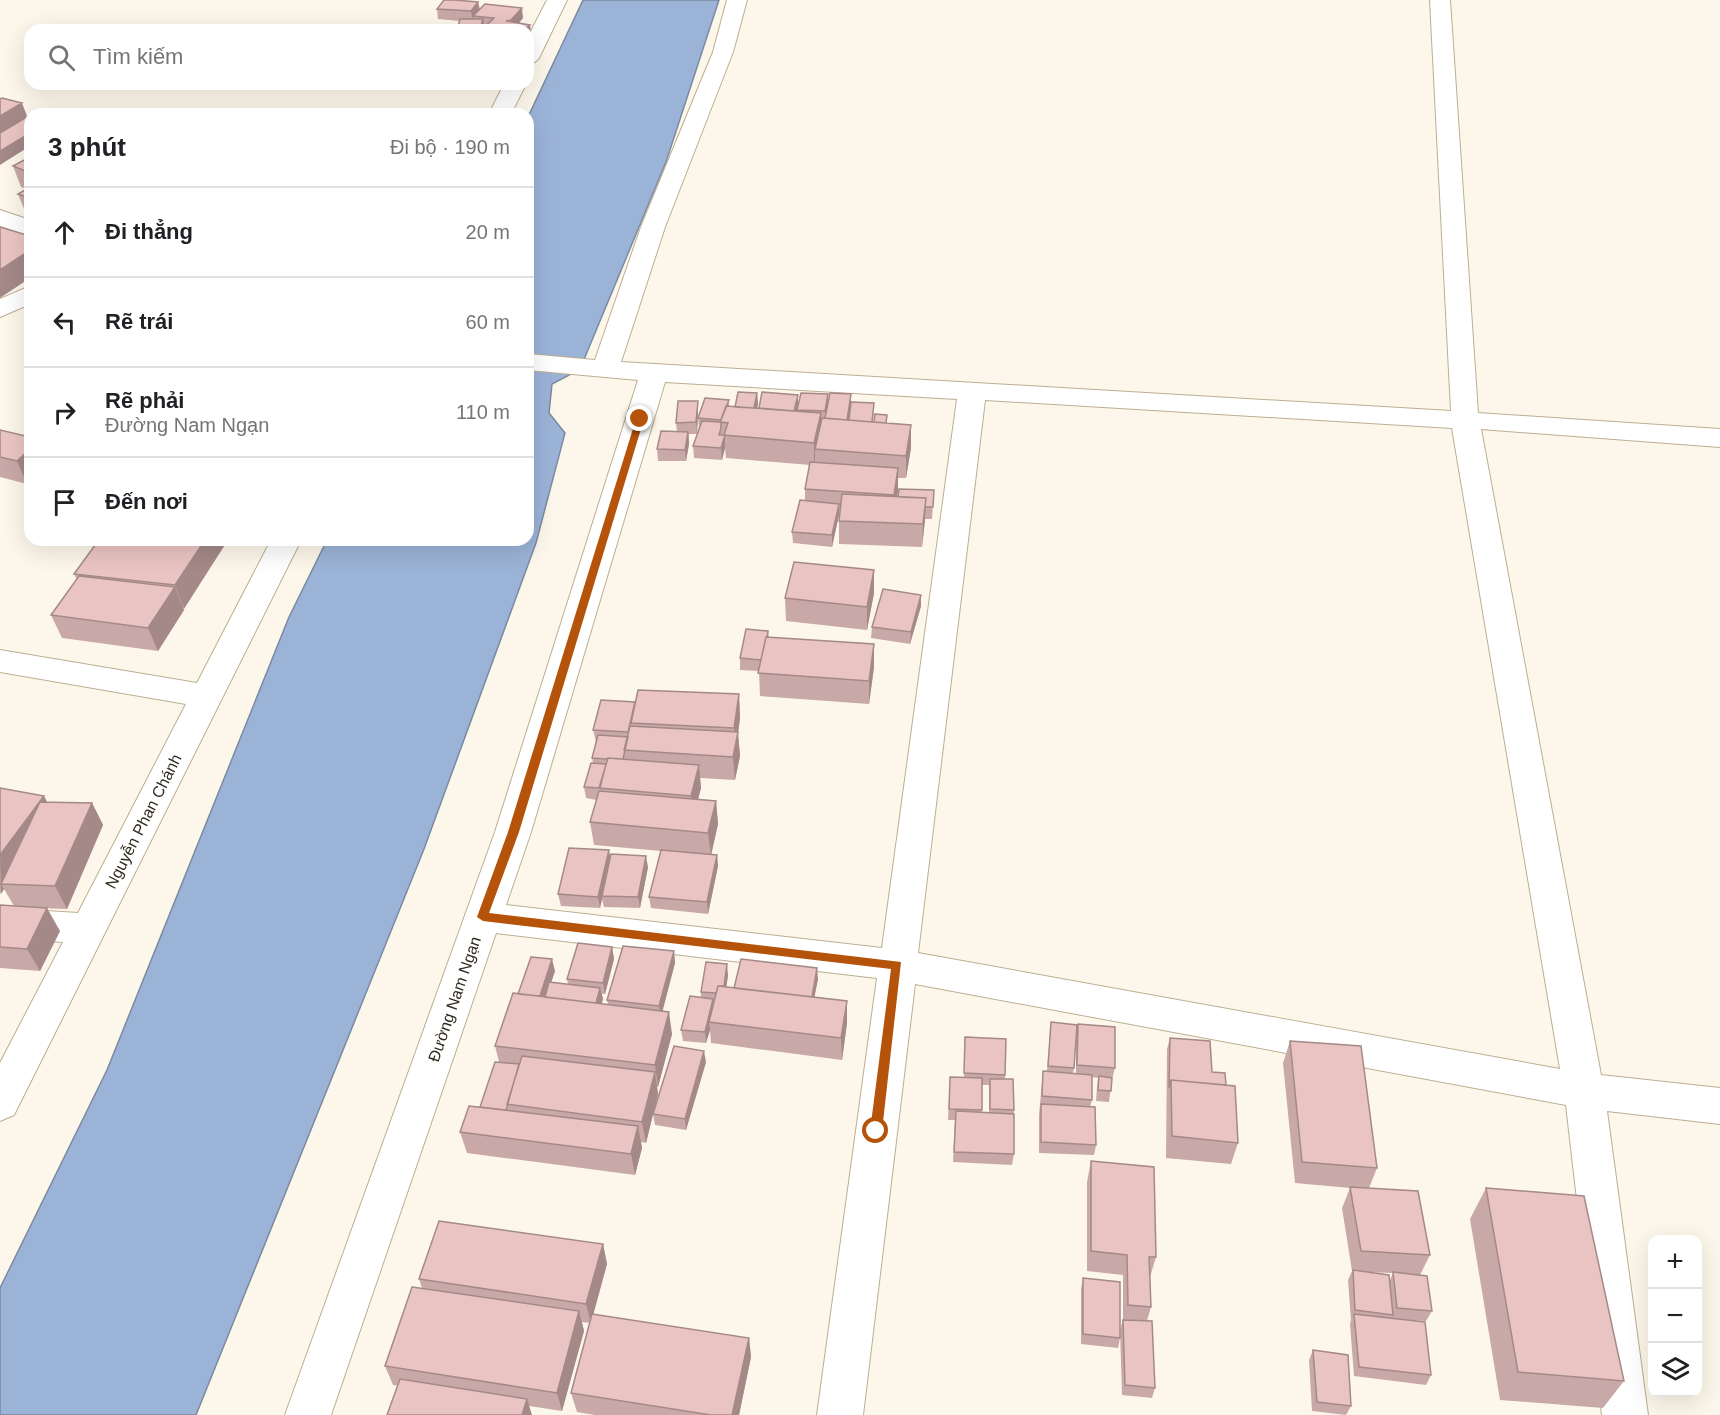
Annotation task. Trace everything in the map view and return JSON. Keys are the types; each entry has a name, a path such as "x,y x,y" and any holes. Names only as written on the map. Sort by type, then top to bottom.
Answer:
{"street":[{"path":"534,46 557,0"},
{"path":"595,369 723,52 737,0"},
{"path":"1440,0 1465,420 1584,1091 1625,1415"},
{"path":"503,108 512,90"},
{"path":"0,218 24,227"},
{"path":"0,309 24,297"},
{"path":"534,363 654,374 1465,420 1720,438"},
{"name":"Đường Nam Ngạn","path":"309,1415 513,832 654,374"},
{"path":"840,1415 972,392"},
{"name":"Nguyễn Phan Chánh","path":"0,1102 283,546"},
{"path":"0,661 206,696"},
{"path":"483,917 897,965 1584,1091 1720,1106"},
{"path":"0,923 88,929"}],"water":[{"path":"583,0 719,0 666,162 583,362 577,371 552,384 549,413 565,433 536,543 424,849 196,1415 0,1415 0,1288 107,1070 289,617 324,546 534,546 532,108"}],"building":[{"path":"444,0 478,2 471,11 437,9"},
{"path":"485,4 522,8 511,20 506,21 524,24 488,24 494,18 473,16"},
{"path":"460,19 483,19 482,24 459,24"},
{"path":"0,99 22,103 0,116"},
{"path":"24,119 24,137 0,151 0,133"},
{"path":"24,160 24,171 13,166"},
{"path":"0,227 24,234 24,254 0,270"},
{"path":"738,392 757,393 754,408 735,407"},
{"path":"762,392 798,395 794,411 759,408"},
{"path":"801,393 828,394 825,411 797,410"},
{"path":"830,393 851,394 847,420 825,418"},
{"path":"705,398 729,400 721,420 698,418"},
{"path":"678,401 698,401 696,422 676,423"},
{"path":"851,402 874,403 872,422 849,420"},
{"path":"726,406 821,413 814,443 724,435 728,423 720,422"},
{"path":"875,414 887,415 886,423 874,422"},
{"path":"822,418 911,425 906,456 815,449"},
{"path":"702,421 721,422 719,435 725,435 721,448 693,446"},
{"path":"0,430 24,436 24,455 17,461 0,457"},
{"path":"661,431 688,432 685,450 657,449"},
{"path":"810,462 898,468 894,495 805,489"},
{"path":"899,489 934,490 933,507 925,507 926,498 898,497"},
{"path":"842,494 926,498 923,524 839,521"},
{"path":"800,500 839,504 832,535 792,532"},
{"path":"94,546 201,546 175,585 74,574"},
{"path":"794,562 874,570 867,607 785,598"},
{"path":"79,576 175,587 148,628 51,615"},
{"path":"883,589 921,595 911,632 872,627"},
{"path":"746,629 768,631 761,660 740,658"},
{"path":"766,637 874,644 869,681 758,673"},
{"path":"638,690 739,694 734,728 631,723"},
{"path":"601,700 635,702 628,732 593,730"},
{"path":"630,726 738,732 733,757 624,750"},
{"path":"598,735 628,737 623,759 592,758"},
{"path":"608,758 699,765 691,796 599,788"},
{"path":"591,763 606,764 600,788 584,787"},
{"path":"0,788 44,796 0,855"},
{"path":"599,791 716,801 708,833 590,822"},
{"path":"40,802 92,803 55,886 1,884"},
{"path":"569,848 609,850 598,897 558,894"},
{"path":"661,850 717,855 707,902 649,897"},
{"path":"611,854 646,856 638,897 602,896"},
{"path":"0,905 47,908 27,949 0,947"},
{"path":"578,943 612,947 603,983 567,979"},
{"path":"623,946 674,951 659,1006 607,1000"},
{"path":"531,957 552,959 540,996 518,994"},
{"path":"741,959 817,968 812,997 734,988"},
{"path":"706,962 727,964 724,986 718,986 716,993 701,992"},
{"path":"549,982 600,988 596,1003 545,997"},
{"path":"718,986 847,1001 841,1038 709,1022"},
{"path":"513,993 669,1012 655,1065 495,1046"},
{"path":"690,996 713,999 705,1032 681,1030"},
{"path":"1051,1022 1077,1025 1074,1068 1048,1066"},
{"path":"1078,1024 1115,1027 1115,1068 1077,1065"},
{"path":"965,1037 1006,1039 1005,1075 964,1073"},
{"path":"1170,1038 1210,1041 1212,1072 1225,1073 1226,1085 1171,1080 1169,1088"},
{"path":"1290,1041 1361,1046 1377,1168 1302,1162"},
{"path":"674,1046 704,1051 685,1119 653,1114"},
{"path":"522,1056 655,1072 642,1122 507,1104"},
{"path":"495,1062 519,1064 506,1110 480,1107"},
{"path":"1043,1071 1092,1075 1092,1100 1042,1096"},
{"path":"1099,1076 1112,1078 1111,1091 1098,1090"},
{"path":"950,1077 982,1078 982,1110 949,1109"},
{"path":"990,1079 1013,1079 1014,1110 990,1109"},
{"path":"1171,1080 1235,1086 1238,1143 1172,1136"},
{"path":"1041,1104 1095,1107 1096,1145 1041,1142"},
{"path":"469,1106 638,1126 631,1154 460,1132"},
{"path":"956,1111 1014,1114 1014,1154 954,1152"},
{"path":"1091,1161 1154,1167 1156,1257 1149,1257 1151,1307 1128,1305 1127,1255 1091,1251"},
{"path":"1350,1187 1418,1191 1430,1255 1361,1251"},
{"path":"1486,1188 1584,1196 1624,1381 1518,1372"},
{"path":"439,1221 603,1244 586,1304 419,1279"},
{"path":"1353,1270 1389,1275 1393,1315 1355,1310"},
{"path":"1393,1272 1427,1276 1432,1311 1397,1308"},
{"path":"1083,1278 1120,1282 1120,1338 1083,1334"},
{"path":"412,1287 579,1311 557,1393 385,1366"},
{"path":"592,1314 749,1338 732,1415 711,1415 571,1393"},
{"path":"1354,1314 1425,1322 1431,1375 1359,1367"},
{"path":"1123,1320 1152,1321 1155,1388 1125,1385"},
{"path":"1313,1350 1348,1355 1351,1406 1317,1402"},
{"path":"400,1379 527,1399 522,1415 387,1415"}],"route":[{"path":"640,419 513,832 483,917 897,965 876,1131"}]}
